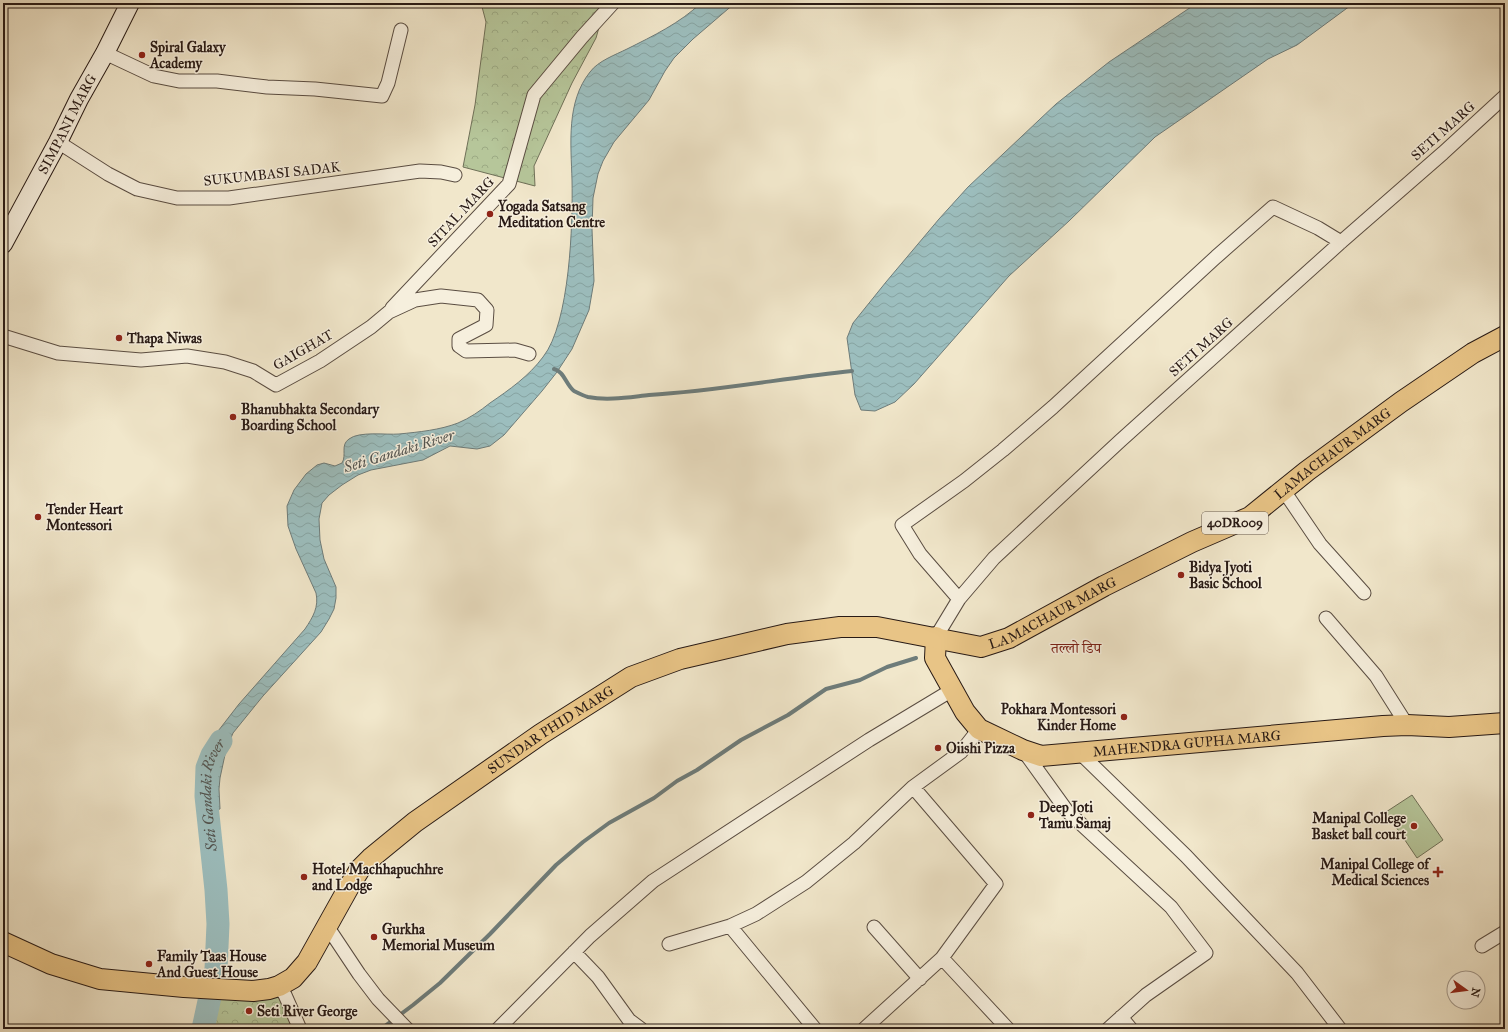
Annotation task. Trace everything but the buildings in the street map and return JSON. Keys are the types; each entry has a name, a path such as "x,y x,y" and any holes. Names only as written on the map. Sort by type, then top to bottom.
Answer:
{"main road":[{"name":"SIMPANI MARG","path":"3,244 130,3"},
{"name":"LAMACHAUR MARG","path":"936,637 981,647 1009,638 1104,586 1172,552 1250,517 1307,471 1401,402 1473,353 1504,339"},
{"name":"SUNDAR PHID MARG","path":"3,942 51,964 83,974 121,982 253,991 279,986 293,978 307,962 337,906 360,869 371,858 415,822 541,734 631,677 680,659 795,633 840,627 877,627 936,637"},
{"name":"MAHENDRA GUPHA MARG","path":"936,637 935,658 965,712 978,728 1023,750 1041,756 1407,725 1450,727 1505,723"}],"street":[{"name":"SITAL MARG","path":"388,312 509,184 534,95 582,37 613,3"},
{"path":"105,53 154,76 178,80 217,81 382,96 388,83 401,30"},
{"name":"SETI MARG","path":"936,637 958,599 994,558 1085,473 1341,242 1443,154 1505,96"},
{"name":"SUKUMBASI SADAK","path":"58,142 108,174 137,188 177,198 229,198 420,171 442,172 455,175"},
{"path":"958,599 920,554 902,524 964,481 1003,450 1274,207 1318,228 1341,242"},
{"name":"GAIGHAT","path":"3,336 58,353 141,360 187,356 225,362 253,371 276,385 320,361 371,327 388,312 415,300 441,296 478,300 487,310 486,325 459,339 459,346 466,351 515,350 529,354"},
{"path":"1284,491 1320,544 1364,593"},
{"path":"1326,618 1376,676 1407,725"},
{"path":"498,1029 590,936 654,881 869,740 952,690"},
{"path":"669,944 730,926 756,914 806,882 854,843 913,787 961,752 978,728"},
{"path":"1023,750 1067,811 1171,907 1206,953 1146,995 1108,1029"},
{"path":"1080,753 1186,856 1297,973 1340,1029"},
{"path":"864,1029 942,958 996,884 913,787"},
{"path":"327,926 359,974 378,999 407,1029"},
{"path":"730,926 816,1029"},
{"path":"874,927 920,978"},
{"path":"1482,946 1505,932"},
{"path":"574,952 598,977 629,1020 641,1029"},
{"path":"942,958 1008,1029"},
{"path":"279,986 285,995 300,1029"},
{"path":"1121,1017 1131,1029"}],"green space":[{"path":"481,3 606,3 596,38 572,83 534,166 535,186 463,167 475,105 486,22"},
{"name":"Manipal College Basket ball court","path":"1412,795 1443,840 1417,858 1386,812"},
{"name":"Seti River George","path":"282,991 295,1029 205,1029 212,995"}],"water":[{"path":"701,3 735,3 693,39 674,58 649,100 614,142 603,161 598,174 593,198 592,229 594,281 589,310 572,349 542,391 504,435 490,446 477,449 450,446 423,460 371,470 358,475 342,485 329,495 322,503 319,519 320,540 324,559 336,587 334,609 321,632 263,696 233,733 226,750 220,778 220,809 210,811 206,757 207,749 215,735 239,704 305,629 313,616 316,607 316,593 296,549 288,526 287,506 294,490 306,474 317,465 324,463 335,466 342,463 344,457 344,447 346,441 349,439 366,434 399,434 422,431 458,423 475,414 511,388 543,357 552,341 559,321 568,272 572,221 571,138 573,110 582,84 593,68 602,61 666,29"},
{"path":"1197,3 1354,3 1297,45 1268,59 1155,137 1069,221 1009,276 914,384 895,402 875,411 861,410 855,395 847,338 853,323 886,282 968,187 1056,104 1109,62"}],"waterway":[{"path":"554,369 563,375 574,391 588,397 603,399 700,391 852,371"},
{"path":"381,1029 440,983 490,934 556,865 583,842 609,823 654,798 677,781 697,770 741,740 788,715 826,689 860,680 887,667 916,658"},
{"name":"Seti Gandaki River","path":"203,1029 216,969 218,924 206,796 207,768 212,755 221,741"}],"place":[{"name":"Spiral Galaxy Academy","path":"142,55"},
{"name":"Yogada Satsang Meditation Centre","path":"490,214"},
{"name":"Thapa Niwas","path":"119,338"},
{"name":"Bhanubhakta Secondary Boarding School","path":"233,417"},
{"name":"Tender Heart Montessori","path":"38,517"},
{"name":"Bidya Jyoti Basic School","path":"1181,575"},
{"name":"Pokhara Montessori Kinder Home","path":"1124,717"},
{"name":"Oiishi Pizza","path":"938,748"},
{"name":"Deep Joti Tamu Samaj","path":"1031,815"},
{"name":"Manipal College Basket ball court","path":"1414,826"},
{"name":"Manipal College of Medical Sciences","path":"1438,872"},
{"name":"Hotel Machhapuchhre and Lodge","path":"304,877"},
{"name":"Gurkha Memorial Museum","path":"374,937"},
{"name":"Family Taas House And Guest House","path":"149,964"},
{"name":"Seti River George","path":"249,1011"}],"district":[{"name":"तल्लो डिप","path":"1076,648"}]}
